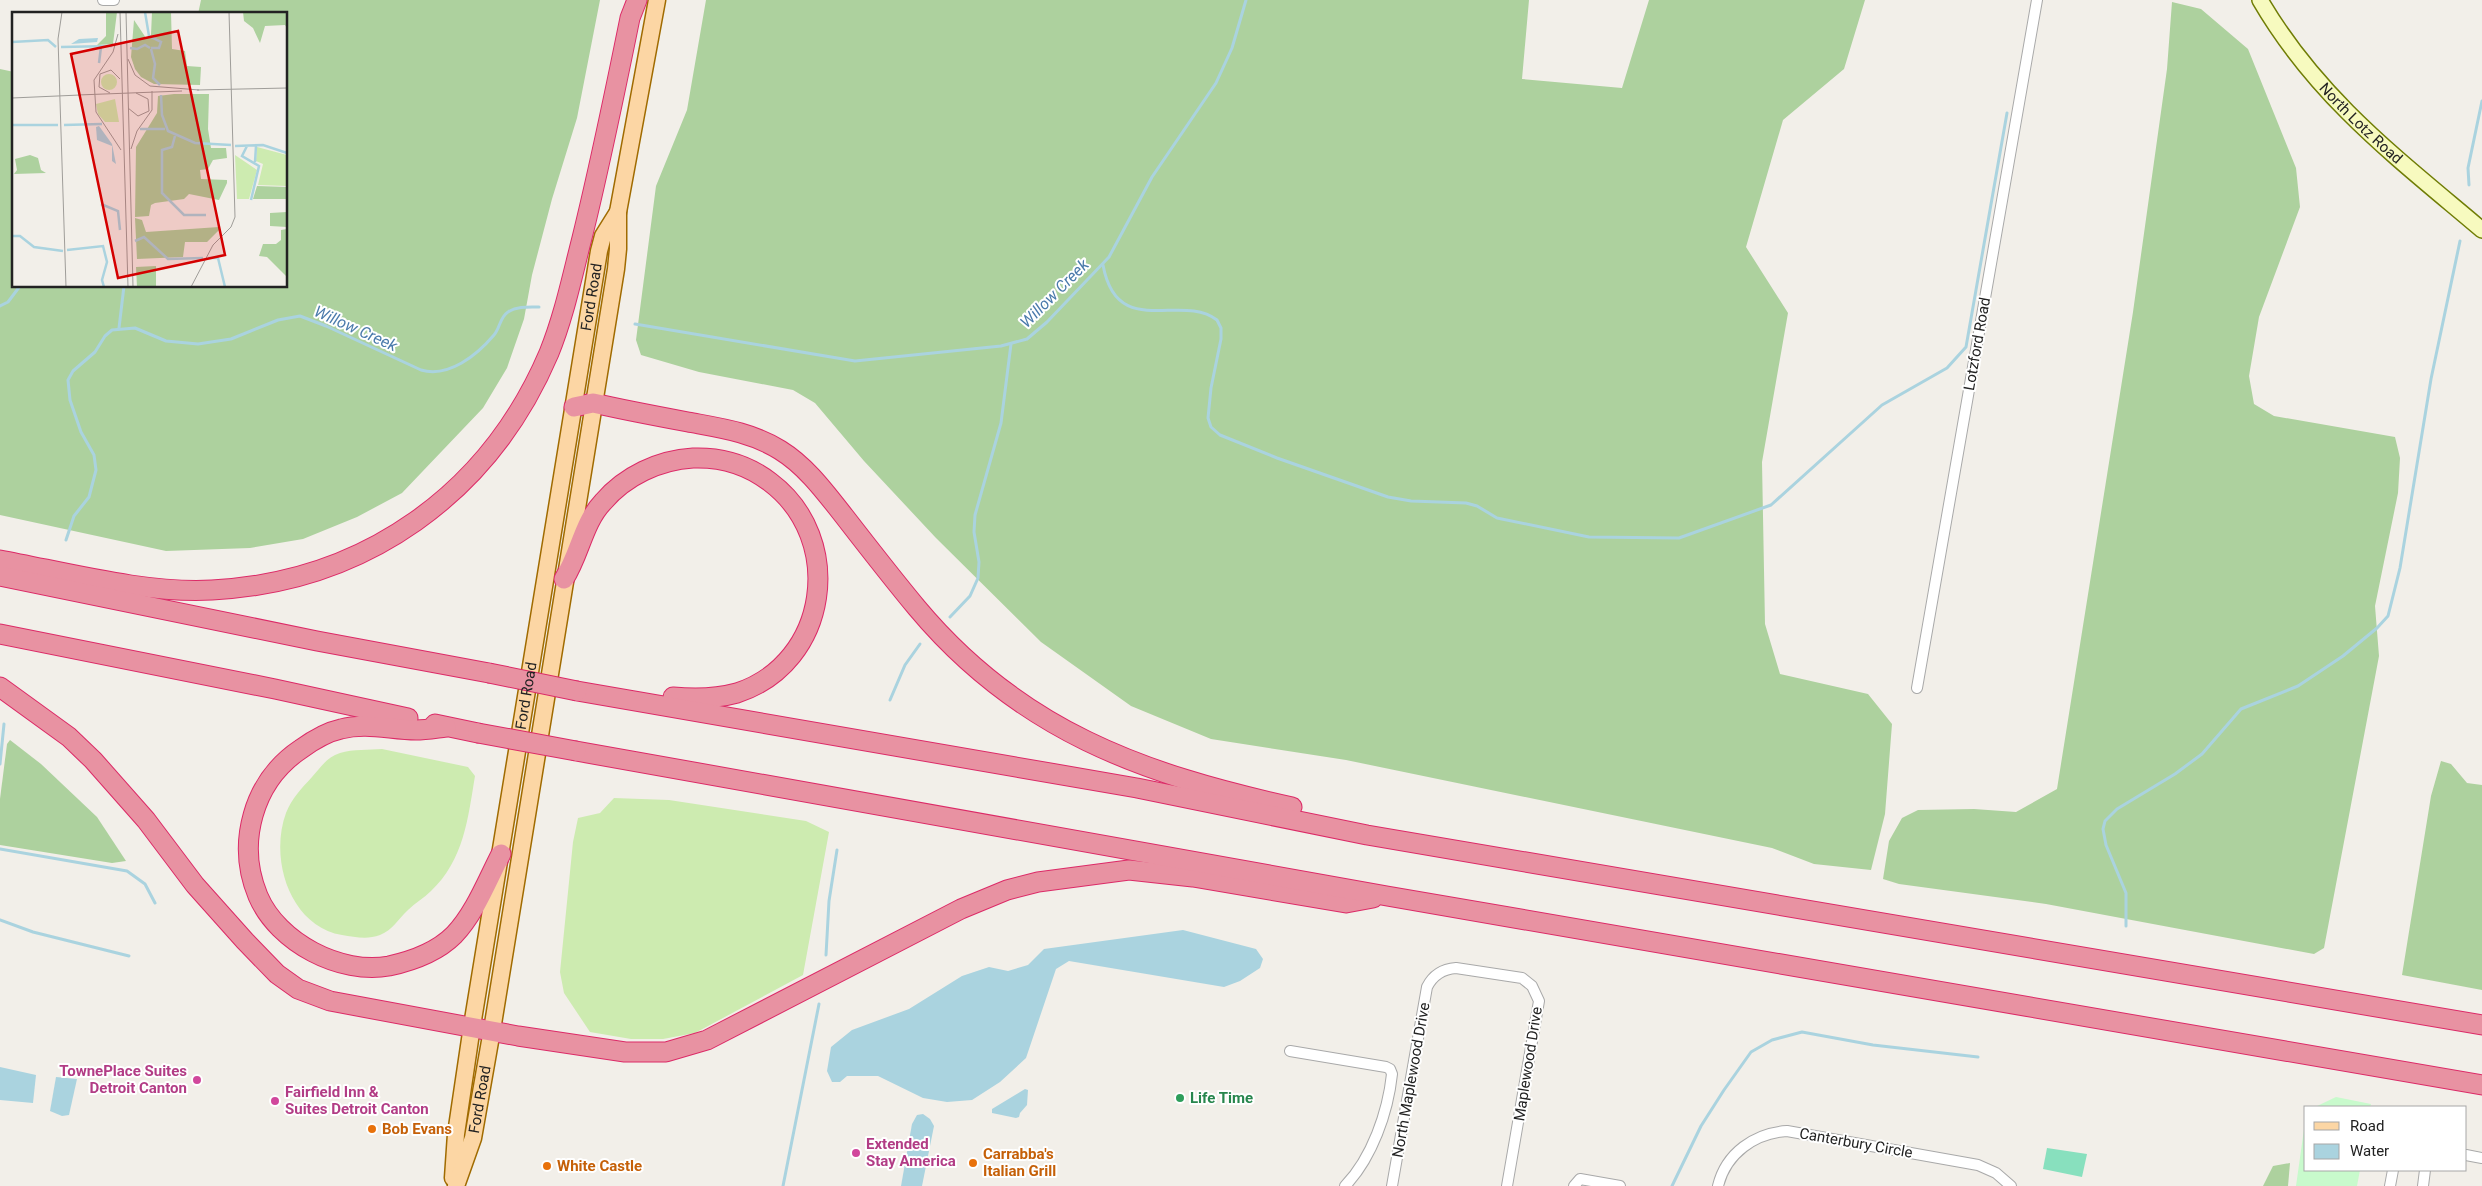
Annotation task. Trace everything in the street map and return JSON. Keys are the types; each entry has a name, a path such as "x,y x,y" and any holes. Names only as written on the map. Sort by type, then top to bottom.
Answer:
{"highway":[{"path":"0,560 171,589 212,590 240,588 281,582 343,563 399,534 420,520 446,498 473,471 514,420 549,352 566,303 598,174 630,18 637,0"},
{"path":"574,407 593,403 738,431 762,440 780,450 800,465 822,489 918,608 965,659 1028,709 1061,730 1142,766 1220,790 1334,816 1367,834"},
{"path":"564,579 575,561 588,525 604,500 637,474 659,464 683,459 719,459 764,477 791,502 809,530 815,548 819,584 812,616 794,650 769,675 738,692 704,699 620,690 596,694"},
{"path":"0,576 317,642 489,673 576,691 1138,788 1367,834 2482,1024"},
{"path":"0,634 275,689 446,727 576,751 1386,896 2482,1085"},
{"path":"0,687 69,737 93,760 146,820 195,886 268,966 286,981 309,994 330,1001 625,1052 666,1052 707,1040 982,899 1038,882 1070,876 1129,870 1193,877 1346,903 1386,896"},
{"path":"446,727 416,730 378,726 341,729 311,742 287,758 267,782 259,797 252,820 249,863 259,898 276,923 310,951 330,960 354,966 376,968 418,958 452,937 465,922 501,854"}],"main road":[{"name":"Ford Road","path":"456,1186 473,1138 492,1030 618,249 618,212 657,0"},
{"name":"Ford Road","path":"452,1186 456,1134 472,1026 599,251 604,236 618,212"}],"street":[{"path":"103,0 114,0"},
{"name":"Lotzford Road","path":"1917,688 2037,0"},
{"name":"North Lotz Road","path":"2260,0 2293,52 2328,94 2482,230"},
{"name":"Maplewood Drive","path":"1434,976 1447,968 1456,968 1522,978 1537,993 1539,1009 1508,1186"},
{"name":"North Maplewood Drive","path":"1392,1186 1427,987 1434,976"},
{"path":"1290,1051 1390,1069 1392,1074 1380,1124 1360,1166 1345,1186"},
{"name":"Canterbury Circle","path":"1718,1186 1725,1168 1744,1146 1769,1134 1787,1131 1978,1164 1996,1173 2011,1186"},
{"path":"2467,1156 2482,1158"},
{"path":"2390,1186 2393,1171"},
{"path":"2423,1186 2426,1171"},
{"path":"1574,1186 1580,1179 1620,1186"}],"green space":[{"path":"201,0 600,0 577,118 552,199 532,275 524,319 507,368 483,408 402,493 357,517 303,539 250,548 166,551 0,515 0,69 12,72 12,288 288,288 288,12 198,12"},
{"path":"706,0 1529,0 1522,79 1622,88 1649,0 1865,0 1844,69 1783,120 1746,247 1788,313 1762,462 1765,624 1780,674 1868,694 1892,724 1885,814 1871,870 1814,864 1772,848 1346,760 1211,739 1131,706 1041,642 936,538 864,461 815,403 793,390 699,372 641,355 636,340 656,186 687,110"},
{"path":"2172,2 2201,9 2248,49 2296,168 2300,207 2259,317 2249,376 2254,404 2274,416 2395,437 2400,458 2398,493 2375,606 2379,656 2324,948 2314,954 2046,904 1899,884 1883,879 1889,841 1902,818 1918,810 1974,809 2016,812 2057,789 2133,312 2167,69"},
{"path":"10,740 41,764 97,817 126,861 112,863 0,845 0,799 7,744"},
{"path":"382,749 468,767 475,776 467,823 458,852 442,879 392,927 385,933 370,937 361,938 342,935 324,929 309,919 297,905 288,888 283,869 280,850 281,831 286,813 294,798 328,760 335,755 345,752"},
{"path":"2441,761 2451,764 2467,783 2482,785 2482,990 2402,975 2431,796"},
{"path":"614,798 669,800 806,821 829,832 803,975 695,1033 663,1039 631,1039 590,1032 564,993 560,972 573,842 578,818 600,813"},
{"path":"2336,1097 2371,1104 2370,1106 2317,1106"},
{"path":"2304,1129 2304,1171 2360,1171 2357,1186 2296,1186"},
{"path":"2047,1148 2087,1154 2082,1177 2043,1169"},
{"path":"2290,1163 2288,1186 2263,1186 2273,1166"}],"water":[{"path":"1183,930 1256,949 1263,959 1260,968 1240,981 1224,987 1069,961 1056,969 1026,1058 1000,1082 972,1100 947,1102 923,1098 878,1076 847,1076 840,1082 832,1082 827,1071 831,1047 852,1030 909,1009 962,976 989,967 1008,971 1028,965 1044,949"},
{"path":"0,1067 36,1075 33,1103 0,1100"},
{"path":"56,1077 77,1079 69,1115 62,1116 50,1111"},
{"path":"1025,1089 1028,1090 1027,1105 1019,1117 992,1113 992,1109"},
{"path":"923,1114 930,1119 934,1126 922,1186 901,1186 912,1124 917,1115"}],"waterway":[{"name":"Willow Creek","path":"635,324 855,361 1001,346 1027,339 1047,322 1109,257 1152,177 1216,83 1232,48 1246,0"},
{"path":"2469,185 2468,168 2482,101"},
{"path":"1103,265 1110,288 1122,302 1136,308 1186,310 1202,313 1217,320 1221,328 1221,339 1211,388 1208,418 1211,427 1220,435 1277,458 1388,497 1411,501 1466,503 1477,506 1497,518 1589,537 1679,538 1771,505 1882,405 1947,368 1966,347 2007,113"},
{"path":"2126,926 2126,893 2106,845 2103,829 2105,821 2117,809 2175,774 2202,754 2241,709 2298,686 2343,656 2377,628 2388,616 2400,568 2431,379 2460,241"},
{"path":"0,306 8,302 18,288"},
{"path":"119,328 124,288"},
{"name":"Willow Creek","path":"66,540 74,516 89,497 96,470 94,455 81,432 70,400 68,380 73,371 95,352 105,336 112,330 135,328 166,341 198,344 231,339 278,320 300,316 421,370 431,372 452,368 471,357 494,335 503,317 508,312 519,308 539,307"},
{"path":"950,617 970,596 978,578 979,562 974,532 975,515 1001,423 1011,344"},
{"path":"890,700 905,665 920,644"},
{"name":"Willow Creek","path":"0,764 4,724"},
{"path":"0,849 127,871 145,884 155,903"},
{"path":"826,955 829,901 837,850"},
{"path":"0,920 33,932 129,956"},
{"path":"783,1186 819,1004"},
{"path":"1672,1186 1701,1126 1724,1090 1751,1052 1772,1040 1802,1032 1873,1045 1978,1057"}],"place":[{"name":"TownePlace Suites Detroit Canton","path":"197,1080"},
{"name":"Life Time","path":"1180,1098"},
{"name":"Fairfield Inn & Suites Detroit Canton","path":"275,1101"},
{"name":"Bob Evans","path":"372,1129"},
{"name":"Extended Stay America","path":"856,1153"},
{"name":"Carrabba's Italian Grill","path":"973,1163"},
{"name":"White Castle","path":"547,1166"}]}
